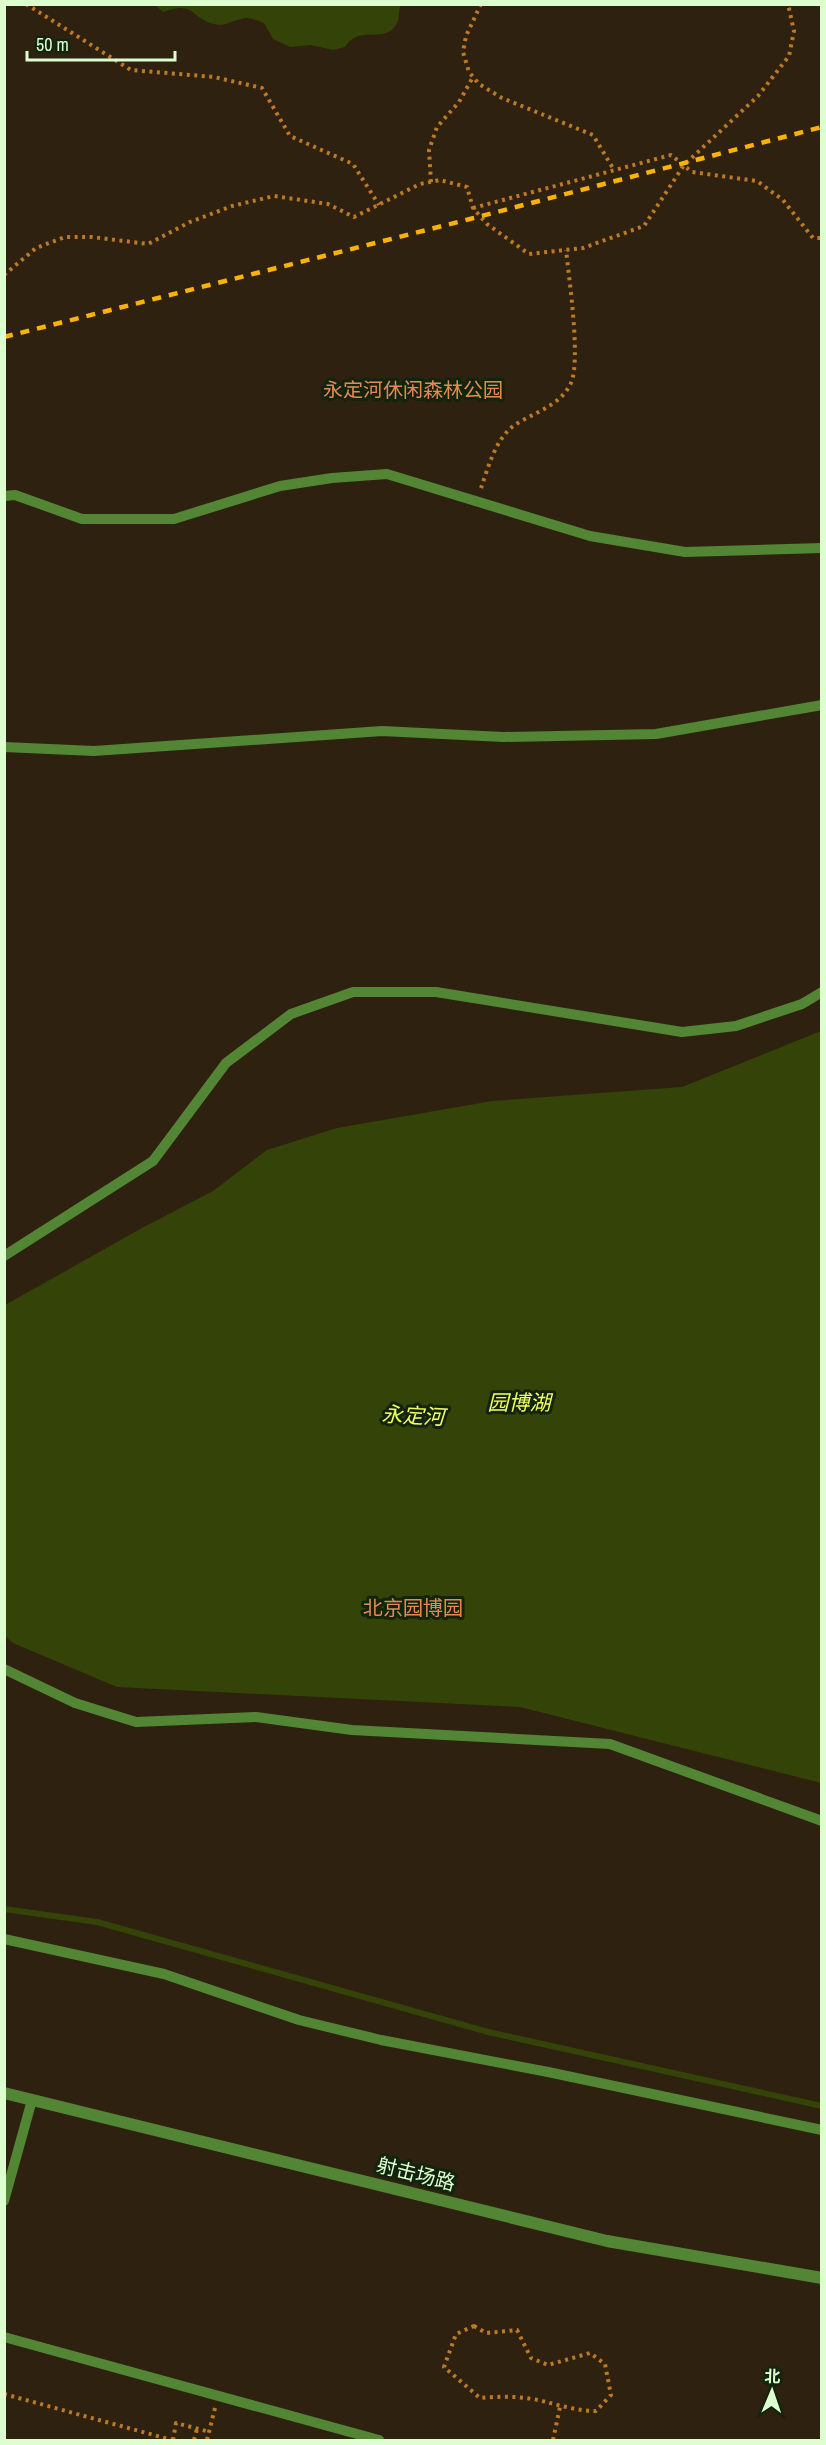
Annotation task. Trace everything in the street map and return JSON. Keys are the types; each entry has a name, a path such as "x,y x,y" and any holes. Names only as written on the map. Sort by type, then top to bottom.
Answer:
{"street":[{"name":"射击场路","path":"4,2093 607,2241 822,2278"}],"lane":[{"path":"4,496 15,495 82,519 174,519 280,486 332,478 387,474 590,536 686,552 822,548"},
{"path":"4,747 93,751 382,731 503,736 656,734 822,705"},
{"path":"4,1256 153,1161 226,1063 291,1014 353,992 435,992 682,1032 736,1026 802,1004 822,992"},
{"path":"4,1669 75,1702 136,1722 256,1717 352,1730 610,1744 822,1821"},
{"path":"4,1939 164,1974 299,2020 381,2040 548,2072 822,2130"},
{"path":"4,2201 32,2100"},
{"path":"4,2337 380,2440"}],"path":[{"path":"26,4 131,70 214,77 262,88 290,136 353,164 379,205"},
{"path":"481,4 466,36 463,52 469,72 473,77 479,84 502,98 593,135 614,170"},
{"path":"4,275 36,248 65,237 92,237 148,244 190,222 221,210 274,196 328,204 354,217 420,184 440,180 467,187 473,208 487,224 529,254 583,248 644,226 684,165 758,96 789,56 794,31 788,4"},
{"path":"431,182 429,150 437,127 459,102 473,77"},
{"path":"473,208 671,155 692,172 758,181 783,200 813,238 822,238"},
{"path":"477,500 493,454 511,428 552,405 570,384 576,362 566,250"},
{"path":"474,2326 486,2333 517,2330 531,2358 548,2365 590,2353 605,2364 611,2395 596,2411 560,2407 546,2401 507,2396 480,2398 444,2367 456,2334 474,2326"},
{"path":"4,2394 173,2440 176,2423 210,2432"},
{"path":"553,2440 560,2407"},
{"path":"207,2440 214,2412"},
{"path":"194,2440 197,2428"}],"green space":[{"name":"北京园博园","path":"5,5 821,5 821,2440 5,2440"}],"water":[{"path":"155,5 401,5 398,21 392,30 386,33 358,36 345,47 333,50 311,45 290,47 273,39 264,23 253,19 246,18 218,25 200,18 187,9 163,12"},
{"name":"园博湖","path":"821,1031 821,1783 520,1707 117,1687 13,1643 5,1636 5,1305 213,1191 267,1150 337,1128 492,1101 682,1087"}],"waterway":[{"path":"4,1909 97,1922 488,2032 822,2106"}],"railway":[{"path":"4,337 822,127"}],"park label":[{"name":"永定河休闲森林公园","path":"413,390"}],"water label":[{"name":"永定河","path":"413,1416"}]}
